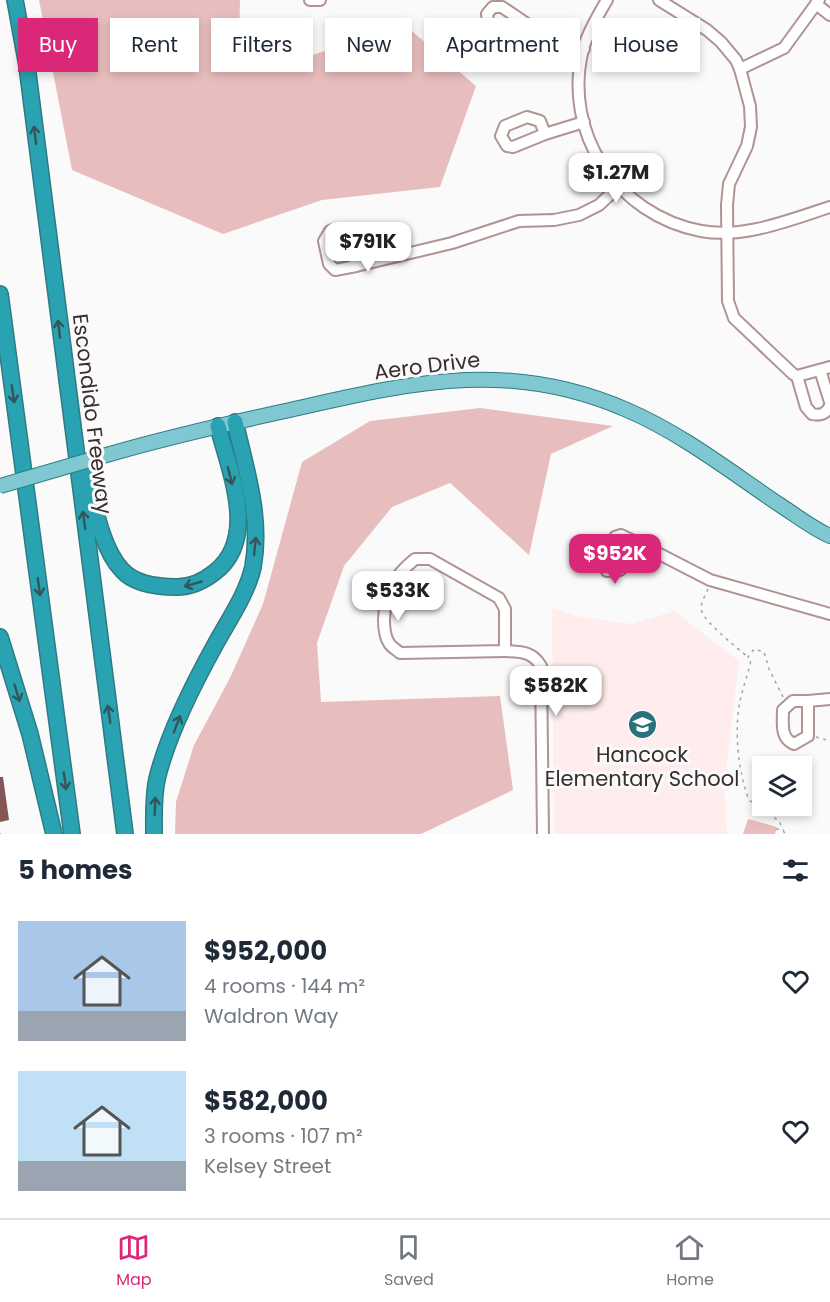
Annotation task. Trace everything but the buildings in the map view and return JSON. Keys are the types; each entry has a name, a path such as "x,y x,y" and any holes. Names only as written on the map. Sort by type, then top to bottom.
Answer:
{"highway":[{"name":"Escondido Freeway","path":"15,0 27,66 125,834"},
{"path":"0,294 72,834"},
{"path":"69,408 105,543 122,571 145,585 180,588 204,581 226,563 238,536 237,502 218,426"},
{"path":"154,834 157,778 179,718 200,672 241,598 252,568 256,531 252,496 235,422"},
{"path":"0,637 30,734 54,834"}],"main road":[{"name":"Aero Drive","path":"0,486 110,454 235,422 408,385 487,379 544,384 594,397 628,410 674,435 830,536"}],"street":[{"path":"310,0 320,0"},
{"path":"607,0 584,48 580,84 584,122 591,144 607,173 618,187 643,207 671,222 702,231 727,232 758,229 830,207"},
{"path":"659,0 707,30 721,42 736,60 740,69 750,106 751,127 747,146 729,184 728,301 734,318 797,376 806,406 812,414 820,416 827,412 830,404 825,368 797,376"},
{"path":"740,69 784,48 817,2 830,15"},
{"path":"580,47 584,48"},
{"path":"545,134 584,122"},
{"path":"356,266 452,243 519,221 554,220 579,214 599,205 618,187"},
{"path":"638,543 695,574 830,614"},
{"path":"505,651 506,609 499,598 430,559 415,559 400,571 390,585 384,604 384,627 388,643 400,653 525,652 535,657 541,666 543,834"},
{"path":"808,701 808,736 794,744 788,741 783,734 783,710 793,701 830,699"}],"path":[{"path":"712,580 702,605 703,615 726,640 751,660 740,703 738,745 749,800 779,821 785,834"},
{"path":"748,657 754,648 764,652 769,669 787,705"},
{"path":"808,736 830,741"},
{"path":"776,830 783,830"}],"shaded area":[{"path":"39,0 240,0 240,18 211,18 211,72 313,72 313,55 325,51 325,72 412,72 412,31 424,41 424,72 460,72 476,86 440,187 322,200 223,234 72,170 53,72 98,72 98,18 42,18"},
{"path":"480,408 613,426 551,454 529,555 450,483 392,507 344,566 317,643 321,702 500,696 513,790 421,834 175,834 176,802 194,745 230,678 263,604 302,462 370,421"},
{"name":"Hancock Elementary School","path":"552,608 580,617 633,624 674,611 739,661 724,787 727,834 554,834"},
{"path":"748,819 777,827 775,834 743,834"}],"place":[{"name":"Hancock Elementary School","path":"642,724"}]}
